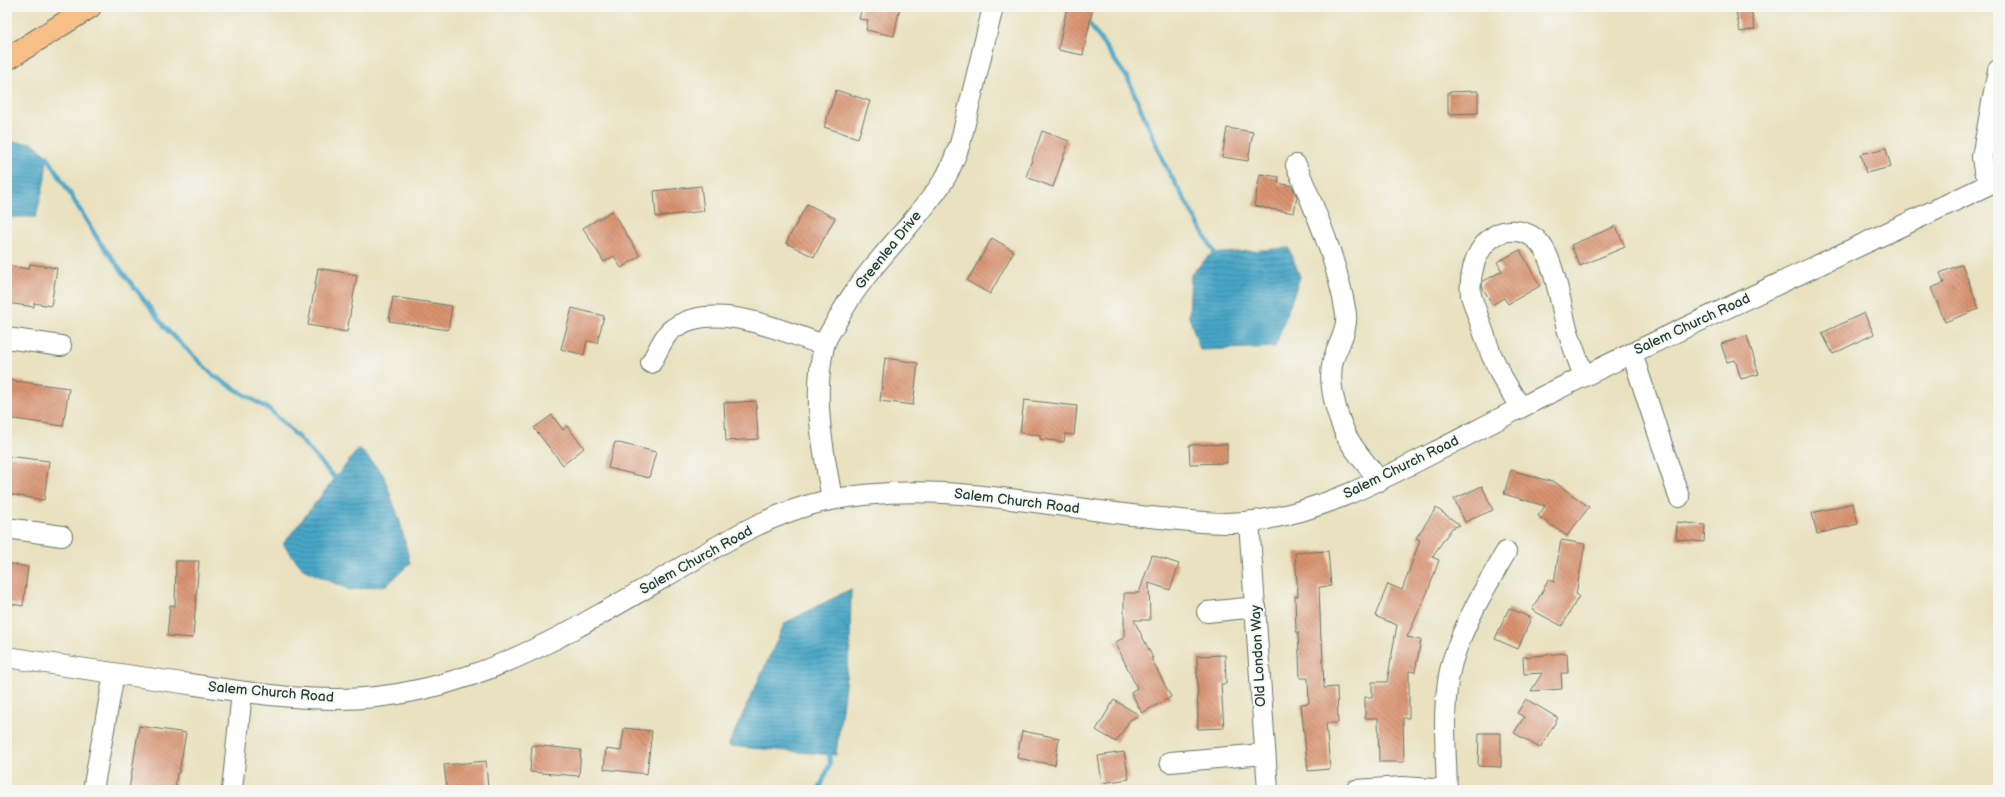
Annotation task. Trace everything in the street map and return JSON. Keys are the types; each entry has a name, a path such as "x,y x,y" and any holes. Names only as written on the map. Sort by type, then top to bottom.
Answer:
{"main road":[{"path":"7,59 90,7"}],"street":[{"name":"Greenlea Drive","path":"832,499 821,437 818,400 824,345 847,302 865,276 924,207 939,187 952,165 960,144 993,7"},
{"path":"1994,182 1984,171 1982,157 1987,120 1998,70"},
{"path":"1296,165 1312,203 1333,264 1346,316 1343,336 1332,362 1332,386 1339,417 1348,438 1380,481"},
{"name":"Salem Church Road","path":"7,657 242,692 307,698 372,697 433,687 494,668 559,637 709,551 769,520 808,505 856,494 925,492 1002,499 1191,521 1249,522 1287,515 1380,481 1520,407 1994,182"},
{"path":"1520,407 1502,377 1491,354 1471,296 1470,286 1474,264 1483,245 1495,234 1507,230 1519,231 1542,245 1557,287 1566,322 1584,376"},
{"path":"651,362 669,332 684,321 713,316 749,320 824,345"},
{"path":"7,338 60,346"},
{"path":"1632,353 1678,497"},
{"name":"Old London Way","path":"1249,522 1256,607 1264,754 1268,790"},
{"path":"7,528 62,536"},
{"path":"1356,790 1402,787 1448,790 1446,705 1452,662 1469,620 1506,552"},
{"path":"1207,612 1256,607"},
{"path":"93,790 114,674"},
{"path":"232,790 242,692"},
{"path":"1170,762 1264,754"}],"water":[{"path":"14,142 33,143 47,156 45,179 36,217 7,217 7,144"},
{"path":"1289,248 1300,277 1275,347 1200,350 1189,317 1191,274 1211,254"},
{"path":"359,448 383,474 400,522 410,563 387,585 350,590 303,569 283,544"},
{"path":"851,589 850,646 836,755 728,746 785,623"}],"building":[{"path":"862,7 900,7 894,36 866,30 868,20 859,19"},
{"path":"1067,7 1093,7 1083,55 1058,50"},
{"path":"1751,10 1755,29 1740,32 1736,12"},
{"path":"836,90 870,101 858,138 824,127"},
{"path":"1478,91 1478,113 1448,114 1448,92"},
{"path":"1227,128 1253,132 1248,161 1222,157"},
{"path":"1042,131 1069,141 1053,187 1026,177"},
{"path":"1886,148 1891,167 1866,173 1861,154"},
{"path":"1260,174 1279,177 1278,183 1292,186 1297,197 1294,213 1254,206"},
{"path":"701,186 704,211 656,217 654,191"},
{"path":"807,204 835,218 814,257 786,243"},
{"path":"612,211 640,256 621,268 614,256 604,262 583,228"},
{"path":"1616,226 1625,247 1580,266 1571,245"},
{"path":"992,238 1014,251 990,294 967,281"},
{"path":"1520,250 1540,286 1508,304 1504,298 1492,305 1482,286 1482,282 1502,271 1497,262"},
{"path":"30,264 57,268 51,306 34,303 34,307 7,303 7,266 29,269"},
{"path":"1962,264 1979,309 1945,322 1931,288 1944,283 1940,273"},
{"path":"318,268 357,275 347,332 308,325"},
{"path":"393,297 452,306 448,330 389,321"},
{"path":"572,308 604,316 597,343 587,341 584,355 561,349"},
{"path":"1864,313 1874,334 1833,354 1822,333"},
{"path":"1747,336 1759,374 1741,379 1735,360 1727,362 1721,344"},
{"path":"885,358 918,363 913,405 880,401"},
{"path":"7,380 69,388 63,426 7,418"},
{"path":"1024,400 1077,406 1074,435 1065,434 1064,442 1040,439 1040,435 1020,433"},
{"path":"756,401 758,439 726,441 724,403"},
{"path":"552,415 563,430 567,426 584,448 563,465 534,428"},
{"path":"615,442 656,452 649,478 608,468"},
{"path":"1227,444 1227,463 1190,464 1189,445"},
{"path":"7,456 49,461 44,500 7,494"},
{"path":"1511,470 1556,483 1589,507 1567,536 1538,516 1545,506 1504,494"},
{"path":"1482,486 1493,510 1465,522 1454,499"},
{"path":"1853,503 1858,524 1817,534 1812,513"},
{"path":"1436,508 1460,525 1452,528 1432,557 1439,560 1428,591 1407,637 1421,640 1415,672 1409,671 1409,718 1403,718 1404,762 1379,762 1378,718 1365,718 1365,697 1372,697 1372,682 1387,682 1397,625 1375,616 1388,584 1402,590 1420,540 1416,538"},
{"path":"1677,522 1705,525 1704,542 1676,539"},
{"path":"1561,540 1585,544 1576,594 1579,596 1562,626 1532,610 1549,579 1554,582"},
{"path":"1328,551 1331,586 1319,587 1321,641 1324,688 1337,687 1338,723 1326,723 1330,769 1308,771 1301,704 1309,703 1308,678 1300,678 1298,632 1296,632 1295,596 1298,596 1295,553"},
{"path":"1152,555 1179,564 1170,590 1149,583 1150,620 1134,620 1171,697 1142,713 1131,692 1137,688 1115,642 1124,638 1124,593 1139,593"},
{"path":"176,561 199,561 193,638 167,636 170,605 175,606"},
{"path":"7,563 28,567 23,606 7,603"},
{"path":"1509,608 1531,618 1518,649 1495,639"},
{"path":"1567,653 1568,673 1561,673 1562,689 1531,691 1542,673 1524,674 1523,657"},
{"path":"1225,655 1226,684 1221,684 1224,728 1198,729 1197,656"},
{"path":"1526,699 1558,718 1540,748 1514,733 1524,717 1517,713"},
{"path":"1114,700 1139,715 1130,720 1116,742 1096,730"},
{"path":"139,726 186,733 179,773 177,773 175,790 129,790"},
{"path":"624,728 652,731 647,774 604,769 606,749 621,751"},
{"path":"1022,731 1059,738 1055,765 1017,758"},
{"path":"1479,733 1501,733 1501,767 1478,766"},
{"path":"532,745 581,750 579,776 530,772"},
{"path":"1124,752 1129,779 1102,783 1098,756"},
{"path":"486,761 488,790 447,790 444,765"}],"waterway":[{"path":"1086,19 1128,79 1166,167 1218,259"},
{"path":"41,155 47,156 99,241 167,330 214,376 270,410 298,437 339,481"},
{"path":"819,790 830,764 829,750"}]}
